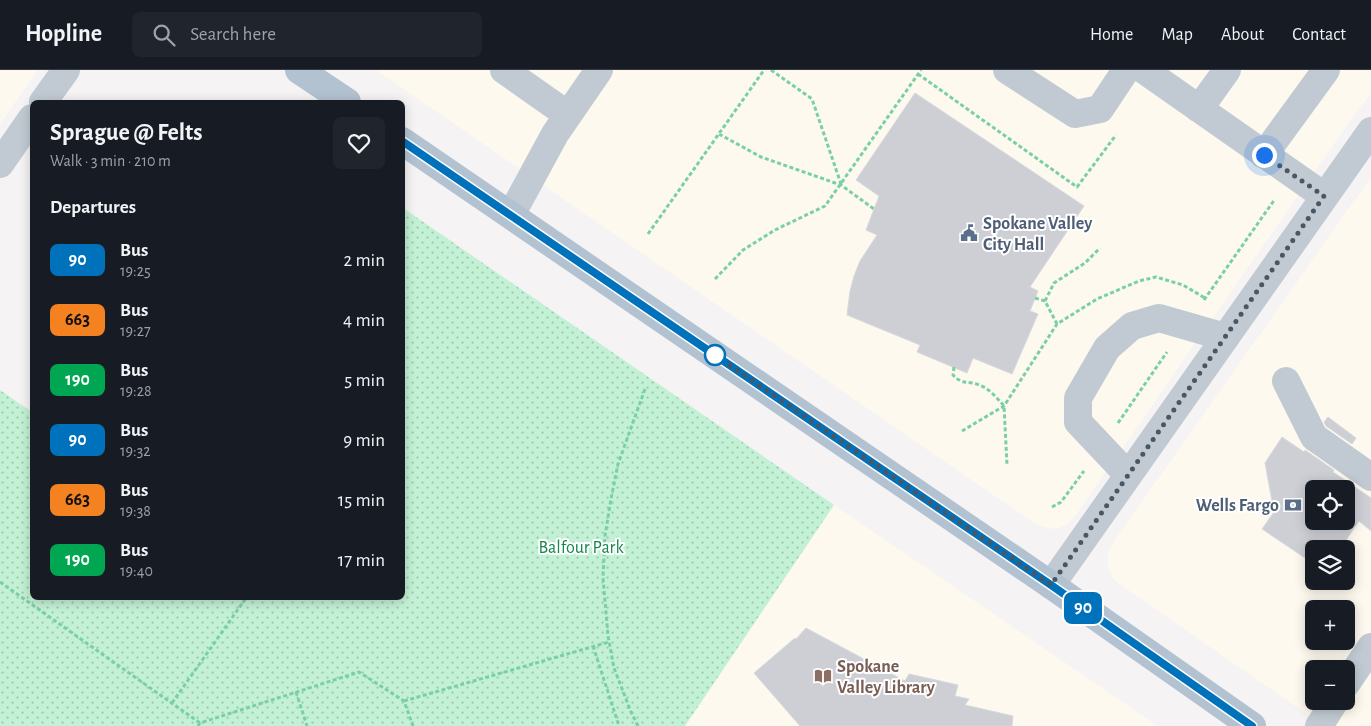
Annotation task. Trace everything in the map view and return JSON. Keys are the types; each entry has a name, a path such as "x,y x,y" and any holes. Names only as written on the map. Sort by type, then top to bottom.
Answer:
{"main road":[{"path":"299,70 344,100"},
{"path":"405,143 1051,585 1252,726"}],"street":[{"path":"44,100 66,70"},
{"path":"504,70 568,115"},
{"path":"511,215 555,134 599,70"},
{"path":"1006,70 1075,114 1100,109 1126,70"},
{"path":"1144,70 1324,196"},
{"path":"1199,109 1228,70"},
{"path":"1264,155 1326,70"},
{"path":"0,164 30,121"},
{"path":"1051,585 1371,131"},
{"path":"1128,475 1078,422 1078,398 1107,348 1132,326 1159,318 1225,337"},
{"path":"1286,382 1314,437 1371,477"},
{"path":"1355,671 1371,647"},
{"path":"1318,726 1329,710"}],"path":[{"path":"648,234 764,70"},
{"path":"771,70 812,99 841,184"},
{"path":"715,279 743,250 775,230 825,206 922,70"},
{"path":"918,74 1078,187 1120,130"},
{"path":"719,134 761,157 841,184 874,209"},
{"path":"1057,324 1046,301 1054,282 1084,263 1100,248"},
{"path":"962,431 1004,406 1057,324 1096,299 1139,281 1156,277 1183,285 1205,298"},
{"path":"1035,298 1046,301"},
{"path":"954,367 953,375 959,381 980,385 991,392 1004,406 1007,465"},
{"path":"638,726 614,668 609,642 603,578 605,536 610,499 618,464 645,390"},
{"path":"0,582 199,724 359,672 404,700 413,726"},
{"path":"172,703 245,600"},
{"path":"404,700 609,642"},
{"path":"593,646 619,726"},
{"path":"296,692 307,726"}],"shaded area":[{"path":"0,70 38,70 0,124"},
{"path":"376,70 1371,70 1371,93 1076,515 1069,523 1054,529 1040,526 1031,521"},
{"path":"1371,177 1371,726 1324,726 1114,580 1109,570 1107,559 1109,549"},
{"path":"834,505 1158,726 685,726"}],"green space":[{"name":"Balfour Park","path":"405,209 834,505 685,726 0,726 0,390 30,411 30,600 405,600"}],"building":[{"name":"Spokane Valley City Hall","path":"915,93 1084,206 1030,287 1038,291 1030,311 1038,314 1012,374 973,358 967,373 917,352 920,345 847,315 854,276 860,261 877,235 866,230 879,196 856,180"},
{"path":"1328,417 1356,438 1352,444 1326,426 1324,422"},
{"name":"Wells Fargo","path":"1282,437 1304,452 1305,450 1334,470 1333,472 1345,480 1305,480 1305,530 1353,530 1346,540 1305,540 1305,558 1262,529 1274,512 1265,463"},
{"name":"Wells Fargo","path":"1355,487 1371,498 1371,531 1359,521 1355,527"},
{"name":"Spokane Valley Library","path":"806,628 905,681 909,674 958,685 955,696 969,699 965,705 1013,716 1012,726 800,726 754,673 796,639"}],"bus line":[{"name":"90","path":"405,143 1051,585 1252,726"}],"place":[{"name":"Spokane Valley City Hall","path":"969,233"},
{"name":"Wells Fargo","path":"1293,505"},
{"name":"Spokane Valley Library","path":"823,676"}],"route":[{"path":"715,355 1051,585 1324,196 1264,155"}]}
